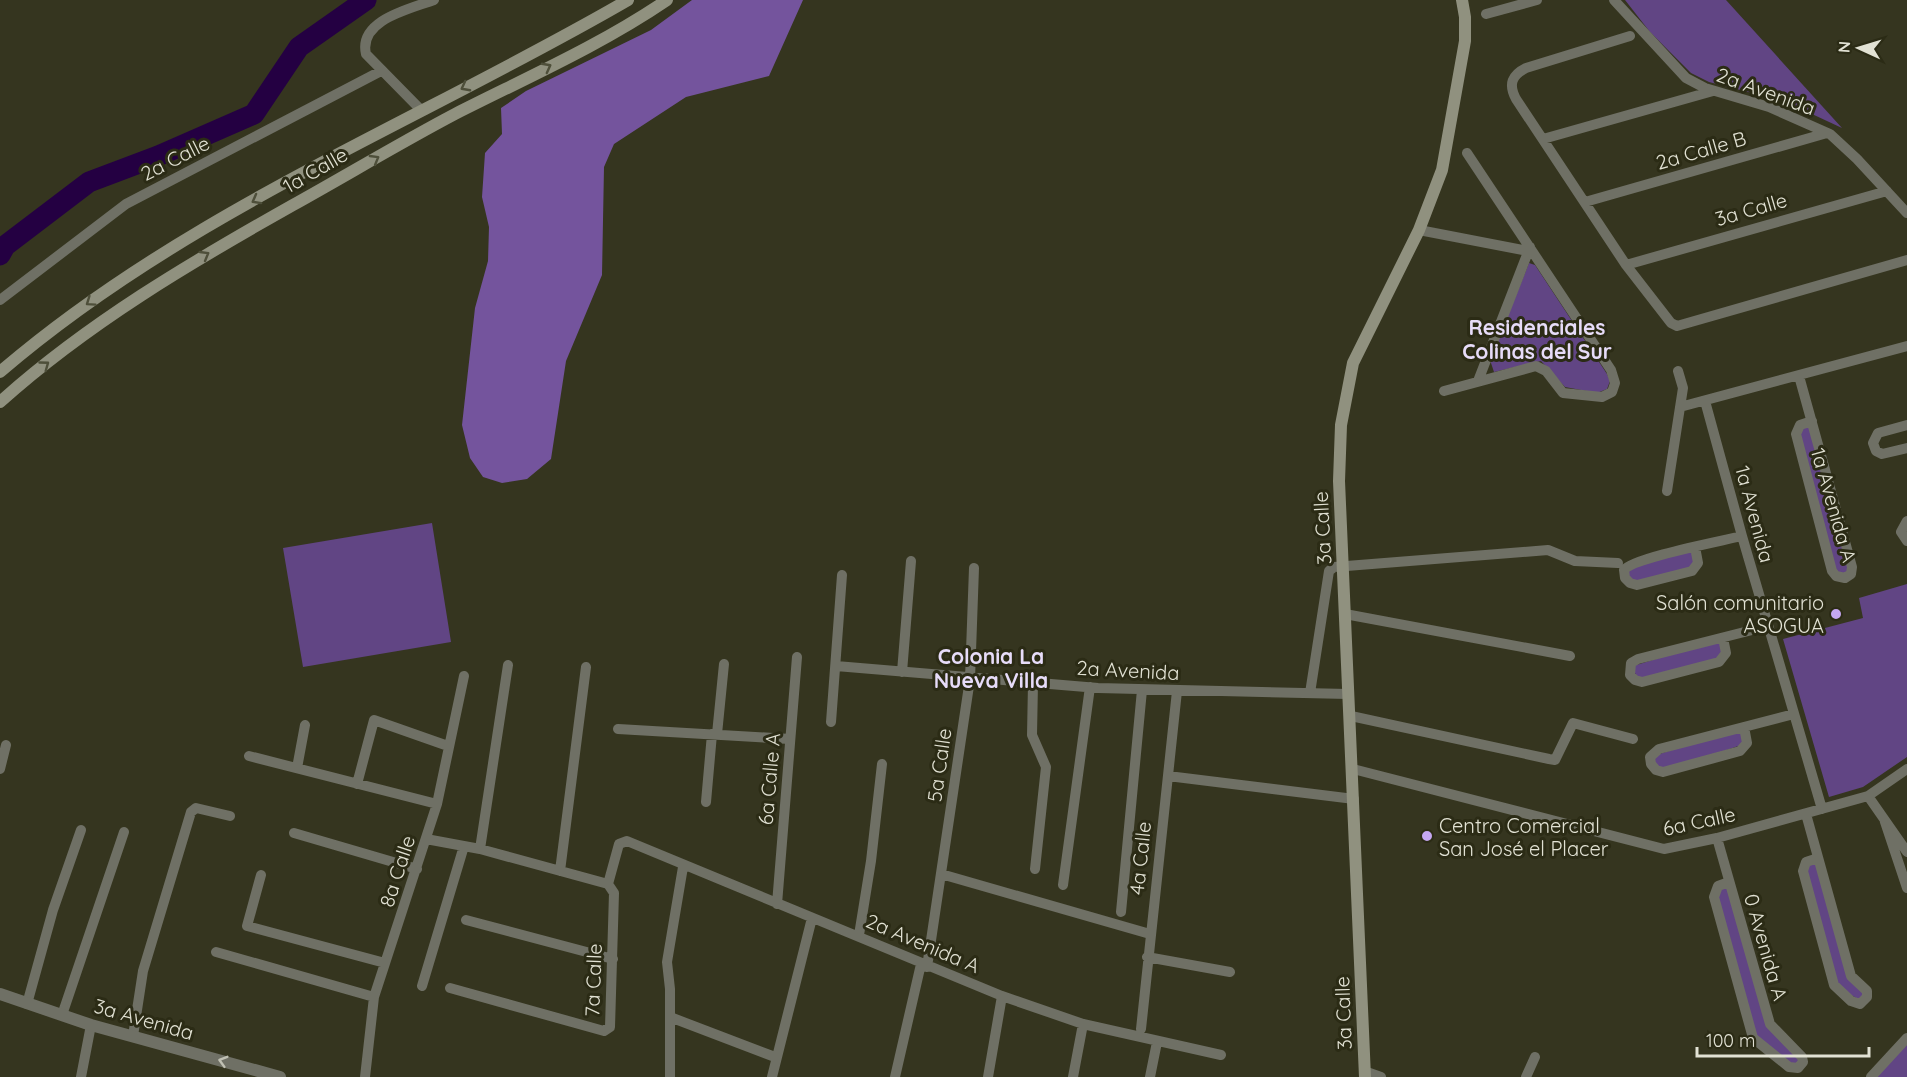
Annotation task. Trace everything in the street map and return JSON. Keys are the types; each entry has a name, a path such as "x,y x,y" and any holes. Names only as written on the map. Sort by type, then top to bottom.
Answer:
{"main road":[{"name":"1a Calle","path":"0,372 66,319 148,262 192,235 627,0"},
{"name":"1a Calle","path":"0,402 27,378 119,310 202,257 430,128 608,35 667,0"},
{"name":"3a Calle","path":"1364,1074 1339,461 1348,382 1357,354 1437,189 1457,97 1466,32 1462,0"}],"street":[{"path":"422,110 366,54 365,44 372,30 389,16 434,0"},
{"path":"1486,14 1537,0"},
{"name":"2a Avenida","path":"1614,0 1680,74 1691,82 1713,91 1769,107 1827,133 1843,144 1907,213"},
{"path":"1630,36 1526,68 1513,79 1514,94 1626,265 1671,323 1677,326 1907,260"},
{"name":"2a Calle","path":"0,300 126,204 381,71"},
{"path":"1671,103 1684,90 1685,82 1680,74"},
{"path":"1543,139 1713,91"},
{"name":"2a Calle B","path":"1585,202 1827,133"},
{"path":"1444,391 1538,366 1546,371 1563,393 1604,397 1614,389 1612,371 1467,153"},
{"name":"3a Calle","path":"1626,265 1887,191"},
{"path":"1419,230 1529,249"},
{"path":"1478,381 1529,249"},
{"path":"1680,407 1907,346"},
{"path":"1489,355 1492,373 1498,376"},
{"path":"1667,491 1683,388 1678,371"},
{"name":"1a Avenida A","path":"1799,376 1812,421 1852,568 1851,574 1845,578 1836,576 1832,571 1796,434 1800,425 1812,421"},
{"name":"1a Avenida","path":"1705,401 1822,809"},
{"path":"1907,424 1878,433 1873,443 1876,451 1882,454 1907,448"},
{"path":"1907,521 1901,532 1907,541"},
{"path":"1695,547 1698,563 1692,571 1637,585 1624,578 1624,570 1629,564 1695,547 1742,536"},
{"path":"1310,693 1329,571 1343,566 1548,550 1575,561 1618,563"},
{"path":"902,672 910,561"},
{"name":"5a Calle","path":"895,1077 924,965 941,874 970,679 974,568"},
{"path":"831,722 842,575"},
{"path":"1346,614 1570,656"},
{"path":"1723,638 1726,653 1719,662 1642,682 1635,681 1630,675 1631,663 1638,659 1768,626"},
{"name":"6a Calle A","path":"777,904 797,657"},
{"path":"706,802 724,664"},
{"path":"480,849 508,665"},
{"name":"2a Avenida","path":"836,666 970,679 1142,690 1348,694"},
{"path":"560,871 586,667"},
{"name":"8a Calle","path":"365,1077 374,997 437,804 464,676"},
{"path":"1033,683 1032,735 1046,767 1035,869"},
{"path":"1063,885 1090,687"},
{"path":"1121,912 1142,690"},
{"name":"4a Calle","path":"1141,1029 1177,690"},
{"path":"1744,727 1747,743 1740,752 1663,772 1656,770 1651,764 1650,757 1655,750 1794,714"},
{"path":"1351,716 1555,760 1574,723 1633,739"},
{"path":"357,784 374,720 448,746"},
{"path":"297,768 306,725"},
{"path":"618,729 790,739"},
{"path":"0,769 6,745"},
{"path":"249,756 437,804"},
{"path":"859,935 871,861 882,764"},
{"name":"6a Calle","path":"1353,769 1657,848 1670,849 1868,796 1907,769"},
{"path":"1168,776 1354,799"},
{"path":"1868,796 1907,852"},
{"path":"133,1036 143,971 191,812 196,808 203,808 230,816"},
{"path":"1806,814 1851,976 1867,991 1867,997 1860,1004 1851,1001 1834,985 1803,871 1806,862 1818,858"},
{"path":"1884,819 1907,888"},
{"path":"27,1004 53,909 81,830"},
{"path":"62,1015 124,832"},
{"path":"294,833 417,869"},
{"name":"0 Avenida A","path":"1716,838 1729,882 1770,1024 1802,1057 1803,1062 1798,1068 1789,1067 1753,1038 1714,897 1718,886 1729,882"},
{"path":"426,839 480,849 608,884"},
{"name":"2a Avenida A","path":"619,844 627,841 683,867 859,935 924,965 1002,996 1083,1024 1221,1055"},
{"name":"7a Calle","path":"450,987 604,1031 612,1021 614,893 608,884 619,844"},
{"path":"422,986 464,846"},
{"path":"670,1077 670,989 667,963 683,867"},
{"path":"941,874 1150,934"},
{"path":"261,875 247,926 386,963"},
{"path":"772,1077 775,1057 812,918"},
{"path":"466,920 613,959"},
{"path":"216,952 374,997"},
{"path":"1147,957 1230,972"},
{"name":"3a Avenida","path":"0,994 91,1025 280,1077"},
{"path":"988,1077 1002,996"},
{"path":"670,1017 775,1057"},
{"path":"1073,1077 1083,1024"},
{"path":"81,1077 91,1025"},
{"path":"1871,1077 1907,1038"},
{"path":"1150,1077 1157,1042"},
{"path":"1526,1077 1535,1057"},
{"path":"1364,1074 1381,1077"}],"shaded area":[{"path":"692,0 803,0 769,76 686,97 614,144 604,167 602,275 566,361 551,459 527,479 502,483 483,477 470,458 462,425 475,308 488,261 489,227 482,197 485,153 502,134 501,108 526,91 651,30"},
{"path":"1625,0 1726,0 1842,128 1784,101 1709,82 1691,73 1650,32"},
{"path":"1529,263 1535,265 1607,374 1610,381 1607,389 1597,393 1565,387 1541,361 1494,372 1490,360"},
{"path":"1812,421 1852,572 1836,576 1796,434"},
{"path":"432,523 451,642 303,667 283,548"},
{"path":"1695,547 1696,568 1637,585 1624,570"},
{"path":"1907,584 1907,757 1863,787 1829,797 1783,639 1863,618 1859,598"},
{"path":"1723,638 1724,657 1642,682 1630,667"},
{"path":"1744,727 1747,743 1663,772 1650,757"},
{"path":"1818,858 1851,976 1865,989 1863,1002 1834,985 1805,865"},
{"path":"1729,882 1770,1024 1802,1057 1798,1068 1753,1038 1714,897"},
{"path":"1907,1038 1907,1077 1871,1077"}],"waterway":[{"path":"0,255 5,246 89,182 158,156 254,114 299,47 366,0"}],"place":[{"name":"Salón comunitario ASOGUA","path":"1836,614"},
{"name":"Centro Comercial San José el Placer","path":"1427,836"}],"district":[{"name":"Residenciales Colinas del Sur","path":"1537,339"},
{"name":"Colonia La Nueva Villa","path":"991,668"}]}
